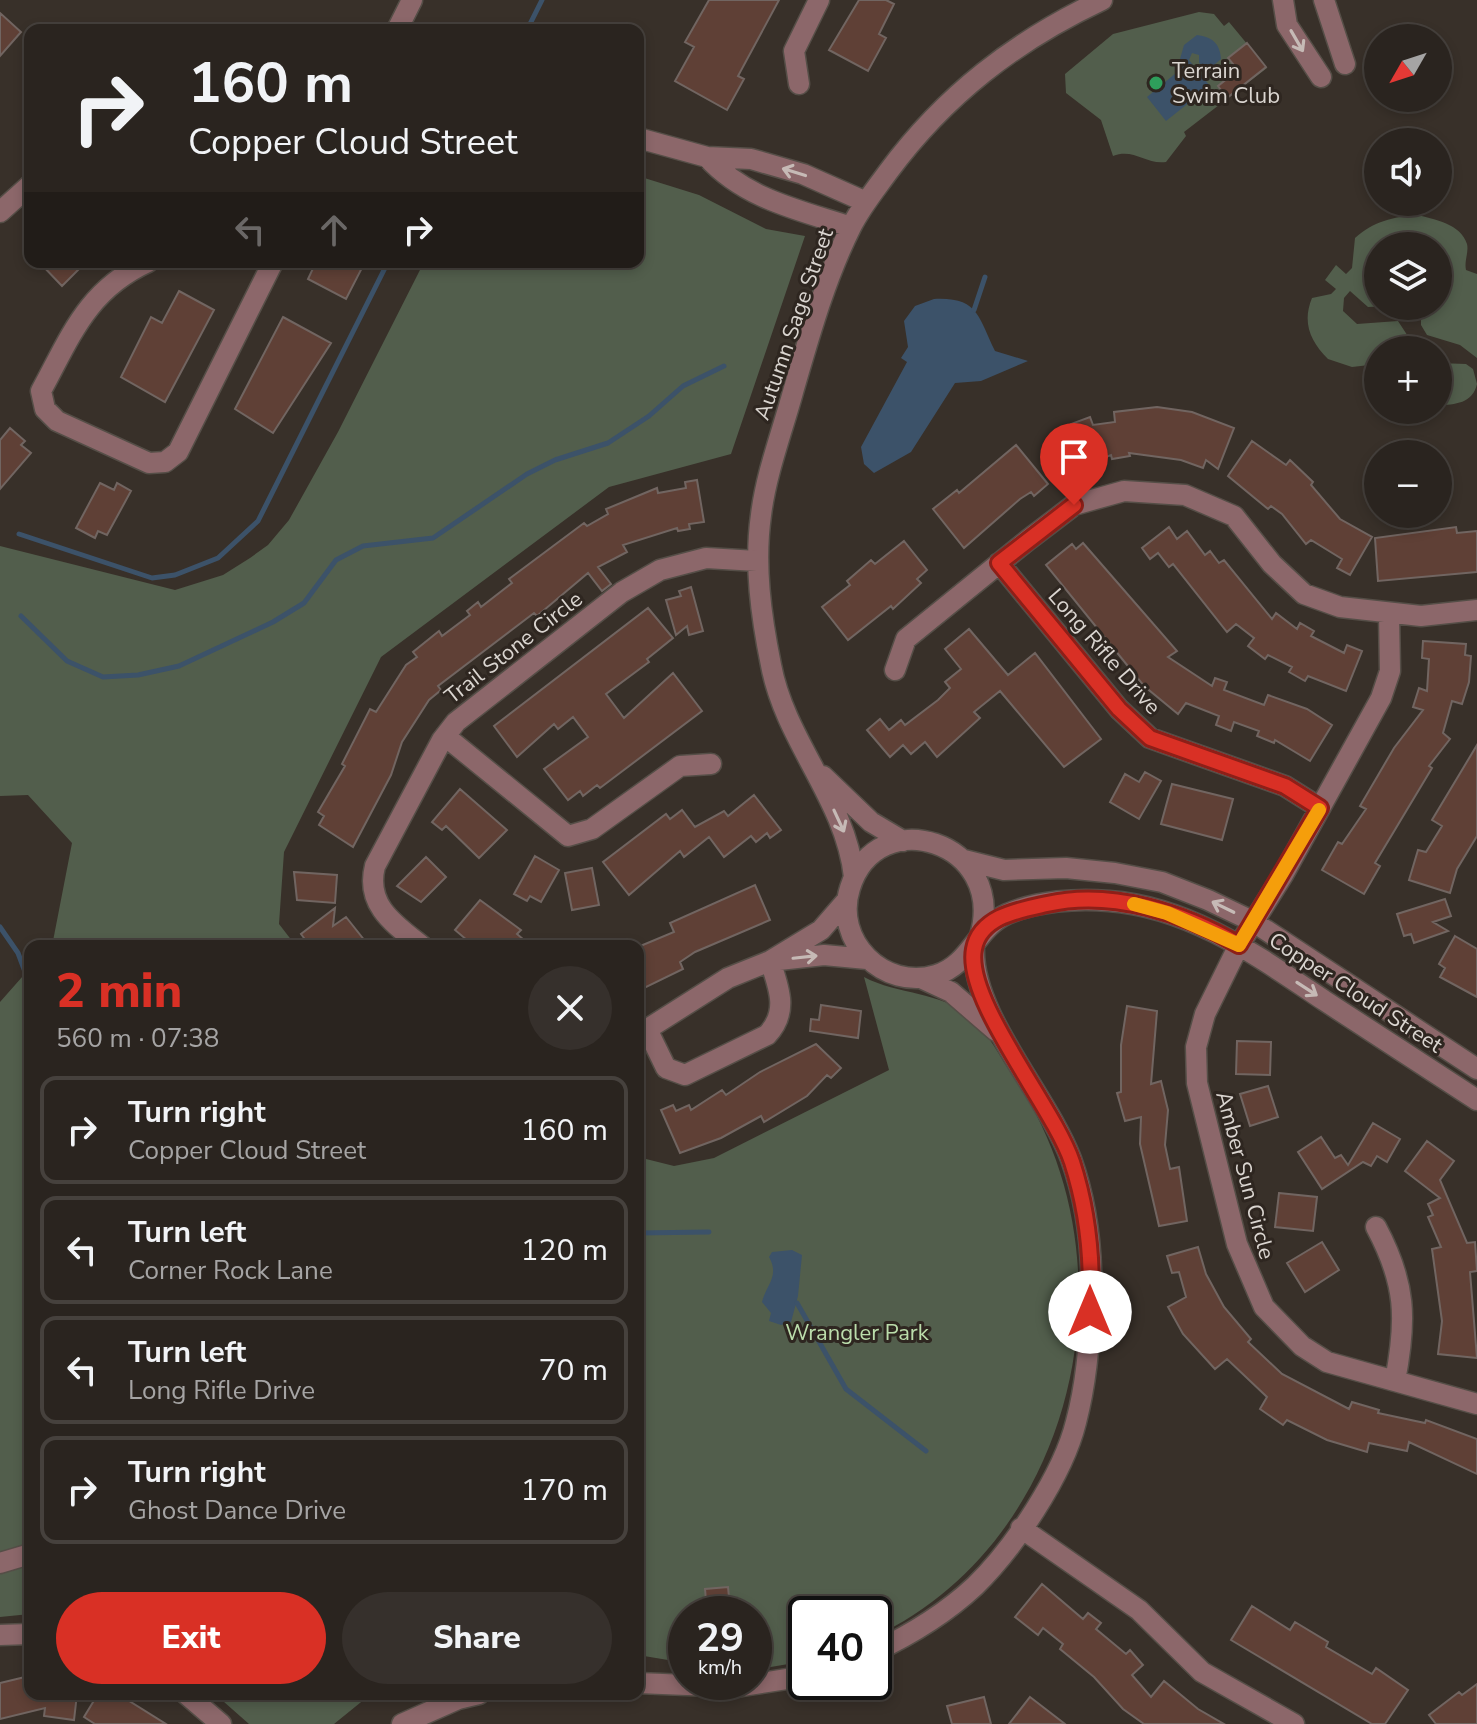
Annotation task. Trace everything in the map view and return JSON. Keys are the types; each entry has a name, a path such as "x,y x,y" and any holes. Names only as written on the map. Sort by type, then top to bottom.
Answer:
{"street":[{"path":"400,24 412,0"},
{"path":"799,84 794,51 819,0"},
{"name":"Autumn Sage Street","path":"854,877 847,838 782,702 771,668 757,561 761,513 773,464 815,321 851,227 866,202 925,127 974,77 1011,49 1102,0"},
{"path":"1283,0 1287,25 1321,77"},
{"path":"1324,0 1345,64"},
{"path":"644,140 707,157 751,159 803,174 866,202"},
{"path":"707,157 721,172 754,195 851,227"},
{"path":"0,212 24,190"},
{"path":"136,268 99,293 78,321 41,391 45,409 57,421 149,463 165,462 178,452 264,268"},
{"path":"895,670 906,639 999,563 1074,505 1124,491 1185,495 1234,516 1272,564 1304,594 1340,607 1421,616 1477,610"},
{"name":"Trail Stone Circle","path":"414,940 390,921 376,904 370,884 375,866 445,736 474,705 622,592 660,570 706,558 757,561"},
{"name":"Long Rifle Drive","path":"999,563 1119,709 1150,738 1285,786 1320,808"},
{"name":"Amber Sun Circle","path":"1389,614 1390,671 1381,698 1239,945 1205,1014 1196,1064 1208,1135 1244,1267 1264,1307 1302,1346 1327,1362 1477,1404"},
{"path":"445,736 568,836 592,829 680,766 711,764"},
{"name":"Autumn Sage Street","path":"814,767 871,822 903,841"},
{"path":"892,1643 921,1628 976,1585 1021,1528 1054,1475 1076,1425 1088,1359 1091,1289 1088,1225 1072,1161 1051,1114 999,1034 974,969 984,896 980,882 964,860 930,841 903,841 874,853 854,877 847,900 850,932 867,959 893,975 923,979 951,992 999,1034"},
{"name":"Copper Cloud Street","path":"964,860 1004,870 1066,868 1162,882 1252,921 1477,1069"},
{"path":"644,1032 728,978 770,961 821,930 847,900"},
{"name":"Copper Cloud Street","path":"977,941 1010,913 1055,902 1107,900 1167,913 1239,945 1477,1100"},
{"path":"923,979 952,968 977,941"},
{"path":"770,961 824,955 867,959"},
{"path":"644,1035 666,1068 685,1075 767,1035 777,1025 781,1007 770,961"},
{"path":"1376,1227 1401,1282 1404,1310 1395,1381"},
{"path":"1021,1528 1139,1610 1202,1672 1294,1724"},
{"path":"0,1563 24,1556"},
{"path":"0,1635 24,1634"},
{"path":"644,1683 736,1687 788,1679"},
{"path":"193,1700 221,1724"},
{"path":"402,1724 456,1700"}],"green space":[{"name":"Terrain Swim Club","path":"1199,12 1214,14 1224,26 1229,22 1267,68 1184,132 1186,136 1166,162 1127,154 1113,156 1101,120 1066,93 1065,74 1113,34"},
{"path":"644,178 699,195 766,229 805,236 731,454 609,487 381,657 284,852 279,924 291,940 53,940 72,843 28,795 0,796 0,546 175,590 223,575 268,545 289,520 338,432 421,268 644,268"},
{"path":"1421,216 1439,221 1453,227 1464,237 1467,244 1466,270 1477,274 1477,358 1452,343 1452,336 1427,335 1421,325 1421,320 1452,320 1452,232 1364,232 1364,303 1350,291 1344,298 1343,311 1357,324 1398,321 1408,336 1364,336 1364,366 1352,367 1328,359 1316,345 1308,323 1312,298 1331,294 1336,289 1325,280 1336,265 1346,274 1352,268 1355,238 1362,232 1384,221"},
{"path":"1452,364 1466,364 1473,369 1477,384 1472,395 1452,404"},
{"path":"24,975 24,1615 0,1617 0,1002"},
{"name":"Wrangler Park","path":"864,977 946,1002 970,1017 988,1037 1052,1148 1073,1227 1078,1308 1068,1388 1041,1465 1000,1534 944,1593 892,1626 892,1596 788,1596 788,1664 772,1667 772,1596 668,1596 668,1660 644,1656 644,1158 674,1166 714,1158 889,1070"},
{"path":"222,1700 364,1700 334,1724 249,1724"}],"water":[{"path":"1197,35 1215,42 1221,59 1209,69 1199,63 1199,55 1192,53 1189,60 1210,86 1166,121 1147,97 1176,73 1184,45"},
{"path":"934,299 949,299 969,306 980,319 995,351 1028,361 981,381 955,383 911,452 874,473 864,464 861,447 907,362 901,358 908,347 904,321 915,306"},
{"path":"792,1250 802,1255 798,1296 791,1322 781,1325 769,1321 771,1313 762,1302 773,1275 769,1257 772,1252"}],"building":[{"path":"709,0 779,0 738,76 744,79 727,110 675,81 694,47 685,42"},
{"path":"859,0 886,0 894,4 879,34 886,38 868,71 829,50"},
{"path":"0,13 21,32 0,56"},
{"path":"1247,43 1266,67 1227,98 1218,86 1238,70 1228,58"},
{"path":"45,268 80,268 62,286"},
{"path":"313,268 362,268 346,299 308,279"},
{"path":"179,291 214,310 165,402 121,377 151,317 162,323"},
{"path":"283,317 331,343 273,433 235,409"},
{"path":"1157,407 1192,412 1234,428 1218,469 1206,460 1203,468 1181,460 1129,453 1130,456 1112,459 1111,455 1087,464 1085,458 1073,462 1064,437 1074,434 1071,424 1090,417 1093,425 1115,422 1114,412"},
{"path":"10,428 25,441 21,445 31,453 0,489 0,440"},
{"path":"1252,441 1286,465 1290,460 1313,482 1311,485 1340,519 1372,537 1350,575 1337,568 1342,559 1311,540 1306,544 1282,514 1271,506 1268,509 1228,476"},
{"path":"1016,445 1048,484 1034,496 1031,492 1020,499 964,548 933,509 957,490 959,493"},
{"path":"697,480 704,522 689,524 690,529 678,531 677,528 623,545 627,552 598,567 611,584 602,591 588,573 537,616 534,613 438,686 441,690 429,700 402,742 391,775 353,847 319,825 324,816 318,812 345,766 342,764 370,709 376,712 406,665 417,657 413,652 439,631 442,636 470,615 467,611 478,602 481,607 512,583 509,579 584,523 587,526 608,514 606,509 657,488 658,493 686,488 685,482"},
{"path":"100,483 114,490 117,483 131,491 107,535 98,531 95,538 76,528"},
{"path":"1169,527 1177,539 1187,531 1205,555 1210,551 1219,563 1224,560 1272,619 1276,613 1297,629 1300,623 1314,631 1311,636 1344,653 1347,645 1362,651 1346,691 1308,676 1305,681 1289,672 1292,667 1268,655 1265,659 1248,646 1254,638 1236,624 1227,632 1173,564 1169,567 1158,553 1150,559 1142,548"},
{"path":"1456,527 1457,533 1477,531 1477,572 1378,581 1375,538"},
{"path":"904,541 927,570 917,579 921,583 893,609 891,606 848,640 822,607 850,585 847,581 871,560 875,564"},
{"path":"1083,543 1177,651 1168,657 1212,686 1215,678 1227,682 1224,690 1264,705 1268,695 1307,709 1332,725 1310,761 1275,740 1274,743 1257,736 1259,731 1234,722 1231,731 1216,725 1219,716 1186,703 1178,714 1144,686 1046,565 1072,544 1076,549"},
{"path":"691,587 703,631 689,635 687,626 676,635 666,600 681,596 679,591"},
{"path":"648,608 673,638 647,659 649,662 606,694 624,718 673,673 702,711 600,788 597,785 583,796 580,791 568,800 544,769 588,737 573,717 558,729 554,724 517,757 494,726"},
{"path":"969,629 1008,675 1035,653 1101,739 1064,767 1000,691 974,712 980,718 937,757 925,742 911,754 903,745 890,757 867,730 880,719 889,730 901,720 905,725 938,700 950,688 945,682 961,669 945,649"},
{"path":"1423,641 1466,644 1465,655 1471,656 1469,682 1462,704 1452,701 1443,733 1450,739 1429,766 1432,768 1375,863 1380,866 1364,894 1322,870 1338,842 1342,844 1366,809 1360,806 1394,748 1423,710 1413,707 1419,688 1427,691 1429,659 1422,658"},
{"path":"1477,745 1477,836 1457,869 1450,893 1409,880 1418,850 1426,852 1442,826 1432,820"},
{"path":"1145,772 1161,781 1139,819 1110,802 1125,774 1139,782"},
{"path":"1172,784 1233,799 1222,840 1161,824"},
{"path":"460,789 507,830 479,858 446,826 442,830 432,822"},
{"path":"754,795 781,830 770,838 767,833 756,842 751,836 724,857 709,837 684,857 680,851 629,895 603,862 666,814 670,819 682,810 695,827 724,811 728,816"},
{"path":"535,856 559,870 541,902 530,896 527,901 514,894"},
{"path":"426,857 446,877 421,902 397,886"},
{"path":"592,868 599,905 572,910 565,873"},
{"path":"294,872 337,875 335,903 297,900"},
{"path":"755,885 770,920 695,952 680,962 683,969 644,988 644,944 674,932 670,923"},
{"path":"1445,899 1451,916 1433,922 1448,931 1414,943 1411,934 1404,936 1397,914"},
{"path":"480,900 521,930 517,934 524,940 467,940 455,930"},
{"path":"335,908 333,926 346,917 364,940 306,940 301,934"},
{"path":"1455,936 1477,949 1477,997 1440,977 1445,968 1439,964"},
{"path":"821,1005 861,1011 858,1038 810,1031 811,1019 819,1020"},
{"path":"1127,1006 1157,1011 1151,1084 1161,1081 1168,1110 1165,1145 1170,1169 1179,1167 1187,1221 1159,1226 1140,1144 1141,1117 1125,1121 1117,1093 1121,1092 1121,1045"},
{"path":"1237,1041 1271,1042 1270,1075 1236,1074"},
{"path":"816,1044 841,1068 831,1078 827,1075 807,1096 764,1122 761,1116 721,1138 680,1153 661,1110 673,1105 676,1111 689,1105 691,1110 722,1090 726,1095 760,1072"},
{"path":"1268,1086 1278,1117 1250,1126 1240,1094"},
{"path":"1373,1123 1400,1139 1387,1162 1377,1156 1371,1166 1363,1162 1322,1189 1298,1152 1321,1137 1335,1158 1341,1155 1348,1165"},
{"path":"1427,1141 1454,1161 1440,1180 1467,1243 1475,1242 1477,1271 1470,1272 1477,1358 1438,1354 1442,1321 1432,1249 1441,1247 1428,1217 1433,1215 1428,1204 1440,1198 1405,1171"},
{"path":"1279,1193 1317,1197 1313,1231 1275,1227"},
{"path":"1322,1242 1339,1270 1305,1292 1287,1263"},
{"path":"1198,1247 1206,1274 1224,1307 1251,1339 1248,1342 1282,1374 1349,1409 1352,1402 1379,1410 1378,1413 1425,1423 1426,1420 1477,1439 1477,1474 1409,1442 1407,1451 1369,1443 1367,1452 1327,1440 1287,1420 1283,1425 1260,1409 1267,1397 1227,1359 1215,1369 1183,1334 1168,1307 1186,1297 1179,1272 1172,1273 1167,1256"},
{"path":"1042,1584 1083,1619 1088,1613 1101,1623 1096,1629 1126,1654 1130,1650 1143,1665 1132,1675 1151,1697 1164,1681 1198,1709 1224,1724 1144,1724 1123,1709 1094,1677 1060,1649 1063,1644 1043,1628 1038,1635 1015,1617"},
{"path":"728,1587 729,1596 706,1596 705,1589"},
{"path":"1252,1606 1290,1630 1295,1622 1328,1642 1326,1647 1372,1674 1376,1668 1408,1690 1385,1724 1372,1724 1231,1640"},
{"path":"24,1677 24,1700 76,1700 74,1720 44,1716 45,1708 0,1719 0,1683"},
{"path":"1477,1684 1477,1724 1436,1724 1429,1715 1459,1692 1462,1695"},
{"path":"984,1697 991,1724 952,1724 947,1706"},
{"path":"1030,1697 1065,1724 1009,1724"},
{"path":"94,1700 128,1700 166,1724 95,1724 84,1717"}],"waterway":[{"path":"530,24 542,0"},
{"path":"19,534 152,578 175,575 218,558 258,521 385,268"},
{"path":"974,310 985,277"},
{"path":"21,616 67,661 103,677 138,675 179,666 273,622 304,603 336,560 363,546 433,538 527,474 555,460 608,443 649,416 683,386 724,366"},
{"path":"0,927 18,953 24,969"},
{"path":"644,1233 709,1232"},
{"path":"797,1303 846,1389 926,1451"}],"slow traffic":[{"path":"1134,904 1167,913 1225,936 1239,945 1319,810"}],"place":[{"name":"Terrain Swim Club","path":"1156,83"}],"route":[{"path":"1074,505 999,563 1119,709 1150,738 1285,786 1320,808 1239,945 1225,936 1167,913 1107,900 1055,902 1010,913 989,925 974,947 974,969 999,1034 1051,1114 1072,1161 1088,1225 1090,1312"}]}
